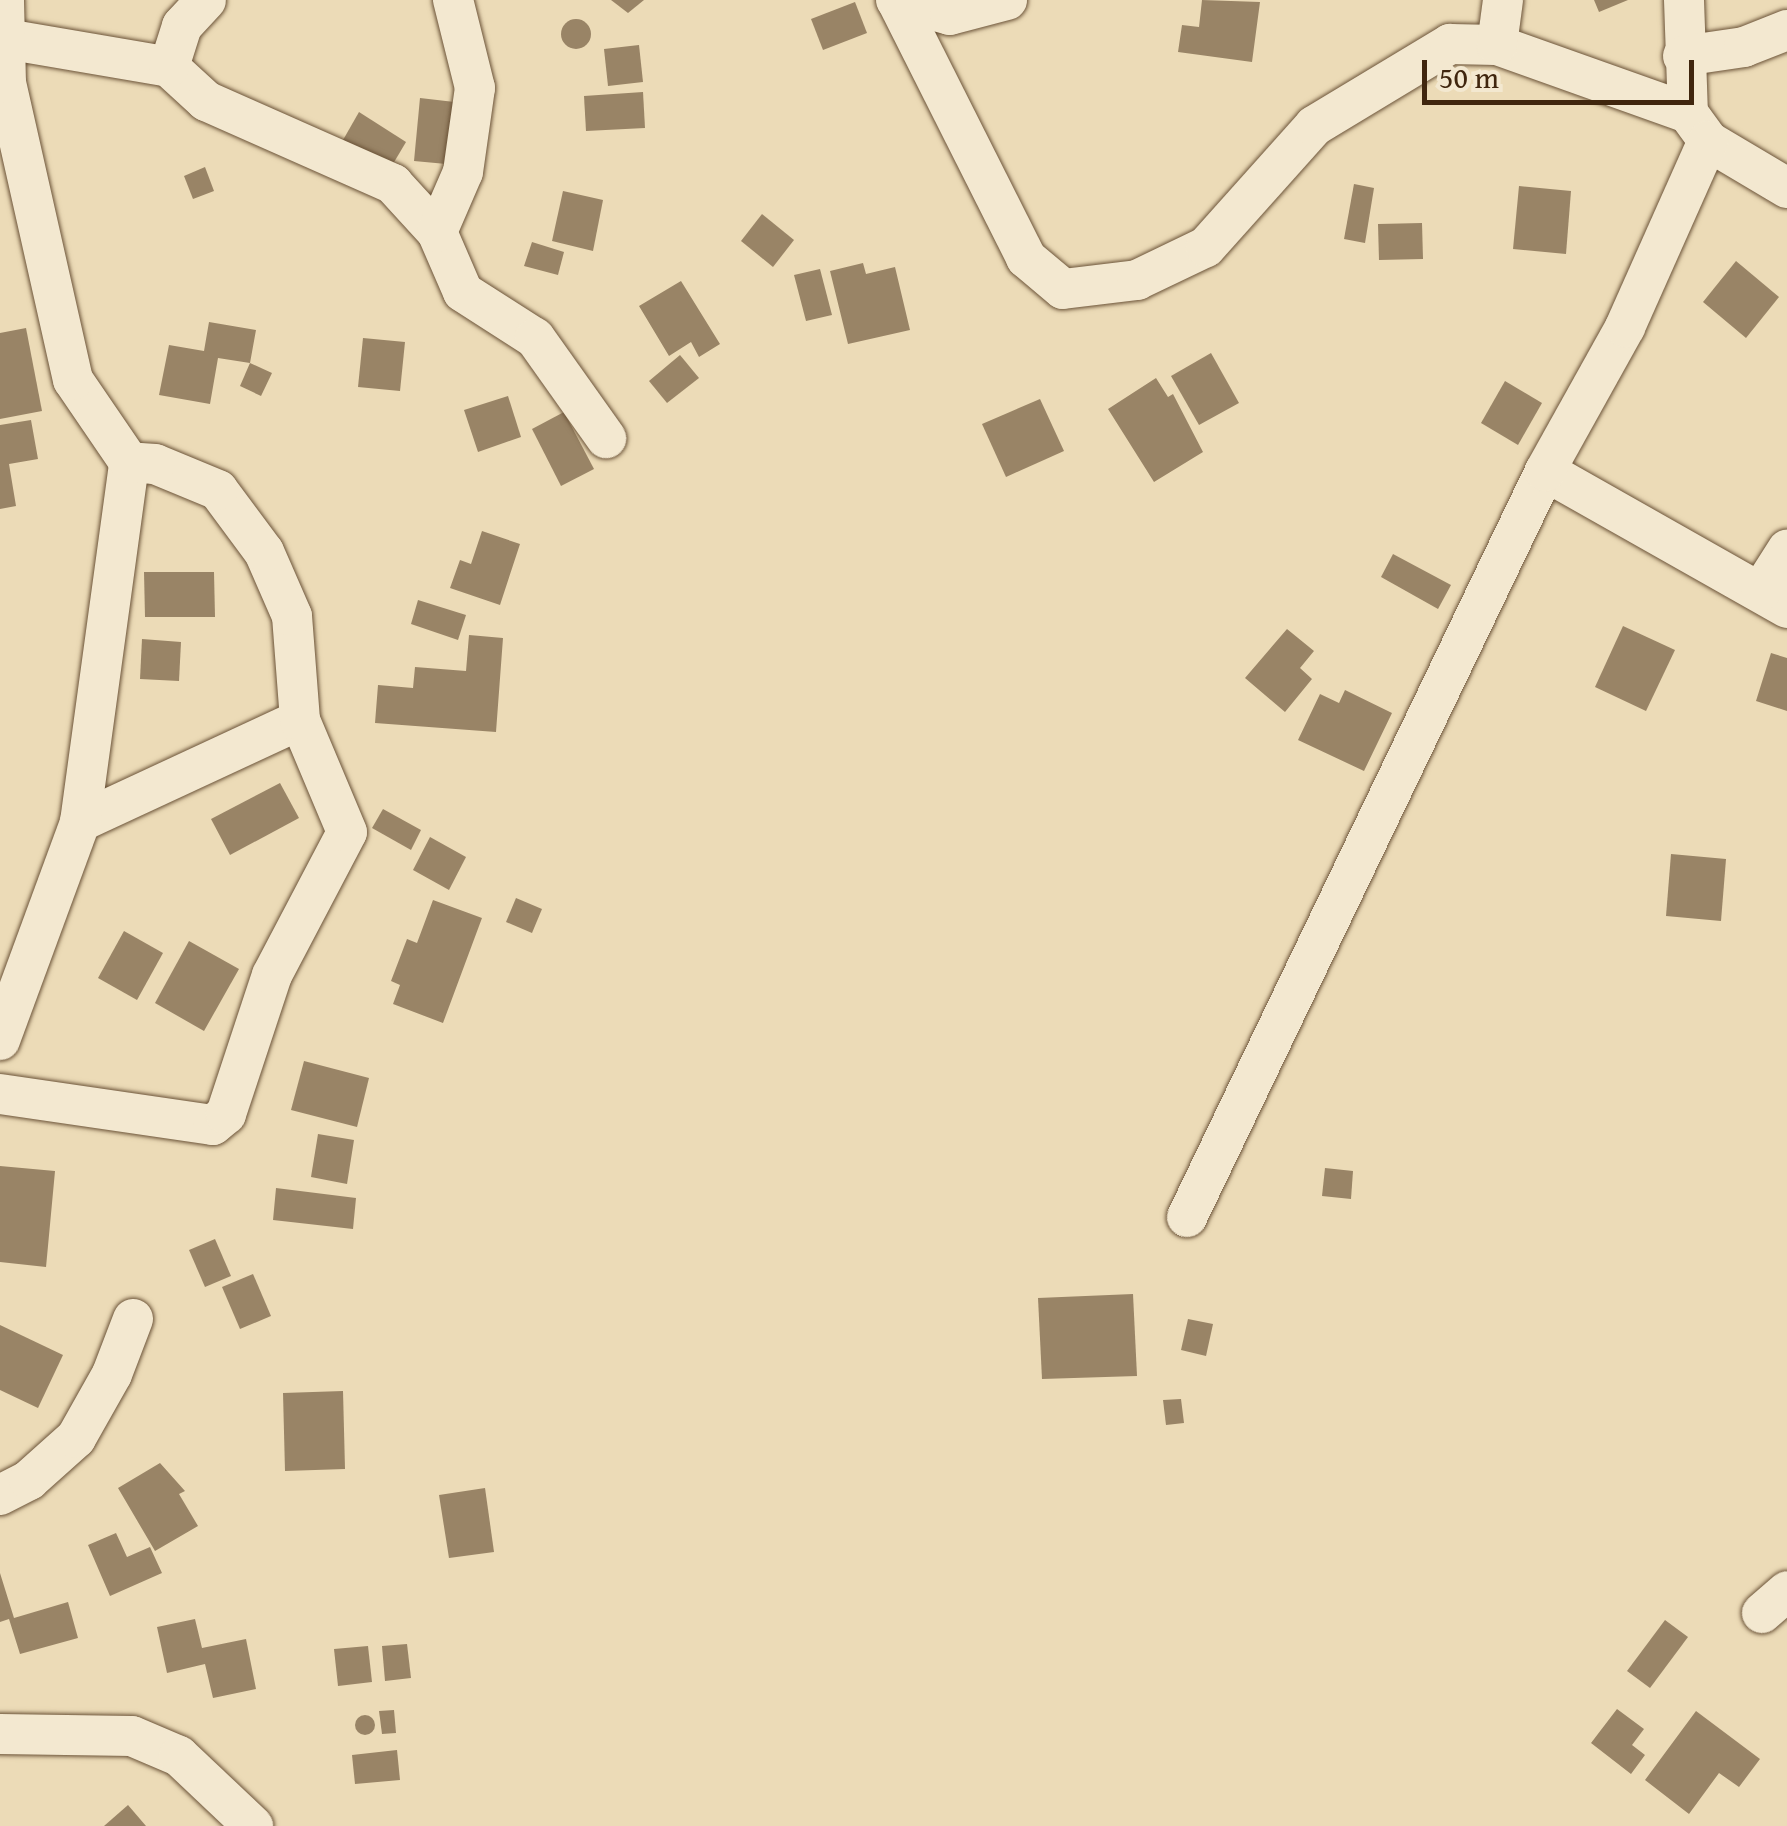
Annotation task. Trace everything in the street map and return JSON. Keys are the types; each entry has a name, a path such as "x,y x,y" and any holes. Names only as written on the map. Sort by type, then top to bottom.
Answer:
{"street":[{"path":"0,1040 80,822 130,462 73,380 0,38 4,0"},
{"path":"169,67 182,26 206,0"},
{"path":"437,232 462,172 475,88 453,0"},
{"path":"896,0 950,15 1007,0"},
{"path":"896,0 1026,258 1063,289 1105,287 1173,267 1206,247 1341,105 1450,44 1497,45 1698,127 1787,188"},
{"path":"1497,45 1504,0"},
{"path":"1187,1217 1545,471 1625,327 1698,127 1683,56 1684,0"},
{"path":"1683,56 1744,46 1787,30"},
{"path":"0,38 169,67 206,101 393,184 437,232 463,292 535,338 606,438"},
{"path":"0,1094 195,1126 213,1125 226,1114 272,976 347,832 300,720 292,616 264,552 218,490 155,464 130,462"},
{"path":"1545,471 1774,600 1787,550"},
{"path":"80,822 300,720"},
{"path":"0,1495 29,1480 76,1438 112,1374 133,1319"},
{"path":"0,1734 132,1736 179,1756 253,1826"}],"building":[{"path":"611,0 644,0 628,13"},
{"path":"1202,0 1260,2 1252,62 1178,52 1182,25 1199,27"},
{"path":"1594,0 1628,0 1599,12"},
{"path":"855,2 867,33 823,50 811,19"},
{"path":"576,19 590,28 591,34 582,48 576,49 562,40 561,34 570,20"},
{"path":"639,45 643,82 608,86 604,49"},
{"path":"643,92 645,128 586,131 584,96"},
{"path":"420,98 463,103 457,165 414,161"},
{"path":"359,112 406,142 390,169 343,140"},
{"path":"205,167 214,191 193,199 184,176"},
{"path":"1354,184 1374,188 1365,243 1344,239"},
{"path":"1519,186 1571,191 1566,254 1513,249"},
{"path":"563,191 603,200 593,251 552,241"},
{"path":"762,214 794,240 773,267 741,241"},
{"path":"1422,223 1423,259 1379,260 1378,224"},
{"path":"532,242 564,252 558,275 524,266"},
{"path":"1736,261 1779,297 1746,338 1703,302"},
{"path":"863,263 866,274 895,267 910,330 848,344 830,271"},
{"path":"820,269 832,315 806,321 794,275"},
{"path":"681,281 720,344 699,357 691,342 669,356 639,306"},
{"path":"209,322 256,330 250,363 218,358 210,404 159,395 169,345 204,351"},
{"path":"26,328 42,411 0,419 0,333"},
{"path":"363,338 405,342 400,391 358,387"},
{"path":"1211,353 1239,403 1199,425 1171,376"},
{"path":"680,355 699,378 667,403 649,381"},
{"path":"250,363 272,373 261,396 240,386"},
{"path":"1156,378 1168,397 1173,394 1203,452 1154,482 1108,409"},
{"path":"1505,381 1542,403 1518,445 1481,423"},
{"path":"508,396 521,437 478,452 464,410"},
{"path":"1040,399 1064,451 1006,477 982,424"},
{"path":"564,412 594,469 561,486 532,429"},
{"path":"31,420 38,459 9,464 16,506 0,509 0,425"},
{"path":"482,531 520,544 500,605 450,588 460,560 471,564"},
{"path":"1393,554 1451,585 1438,609 1381,577"},
{"path":"144,572 214,572 215,617 145,617"},
{"path":"418,600 466,615 458,640 411,624"},
{"path":"1623,626 1675,650 1646,711 1595,687"},
{"path":"1287,629 1314,651 1300,668 1312,679 1285,712 1245,678"},
{"path":"469,635 503,638 496,732 375,723 378,685 413,688 415,667 466,671"},
{"path":"142,639 181,642 179,681 140,679"},
{"path":"1771,653 1787,658 1787,711 1756,701"},
{"path":"1345,690 1392,713 1364,771 1298,740 1320,694 1339,703"},
{"path":"280,783 299,818 230,855 211,819"},
{"path":"383,809 421,830 411,850 372,828"},
{"path":"430,837 466,857 449,890 413,870"},
{"path":"1671,854 1726,859 1721,921 1666,916"},
{"path":"516,898 542,909 532,933 506,922"},
{"path":"433,900 482,918 443,1023 393,1004 400,985 391,981 407,939 417,943"},
{"path":"124,931 163,953 137,1000 98,978"},
{"path":"189,941 239,969 204,1031 155,1003"},
{"path":"304,1061 369,1078 357,1127 291,1110"},
{"path":"318,1134 354,1140 347,1184 311,1177"},
{"path":"0,1166 55,1171 46,1267 0,1262"},
{"path":"1325,1168 1353,1171 1351,1199 1322,1196"},
{"path":"276,1188 356,1198 353,1229 273,1220"},
{"path":"215,1239 231,1276 205,1287 189,1250"},
{"path":"253,1274 271,1316 240,1329 222,1287"},
{"path":"1133,1294 1137,1376 1042,1379 1038,1298"},
{"path":"1188,1319 1213,1324 1206,1356 1181,1350"},
{"path":"0,1325 63,1355 38,1408 0,1390"},
{"path":"343,1391 345,1469 285,1471 283,1393"},
{"path":"1181,1399 1184,1423 1166,1425 1163,1400"},
{"path":"160,1463 185,1491 179,1494 198,1526 155,1551 118,1488"},
{"path":"485,1488 494,1552 449,1558 439,1495"},
{"path":"116,1533 127,1557 150,1547 162,1573 110,1596 88,1545"},
{"path":"0,1573 14,1618 68,1602 78,1638 20,1654 9,1619 0,1622"},
{"path":"195,1619 202,1648 246,1639 256,1689 213,1698 205,1664 167,1673 157,1627"},
{"path":"1665,1620 1688,1637 1650,1688 1627,1671"},
{"path":"407,1644 411,1678 385,1681 382,1646"},
{"path":"368,1646 372,1682 338,1686 334,1649"},
{"path":"1617,1709 1644,1729 1632,1745 1645,1755 1631,1774 1591,1743"},
{"path":"394,1710 396,1733 382,1734 379,1711"},
{"path":"1696,1711 1760,1759 1739,1787 1719,1773 1689,1814 1645,1780"},
{"path":"365,1715 375,1725 365,1735 355,1725"},
{"path":"397,1750 400,1780 355,1784 352,1755"},
{"path":"128,1805 146,1826 104,1826"}]}
